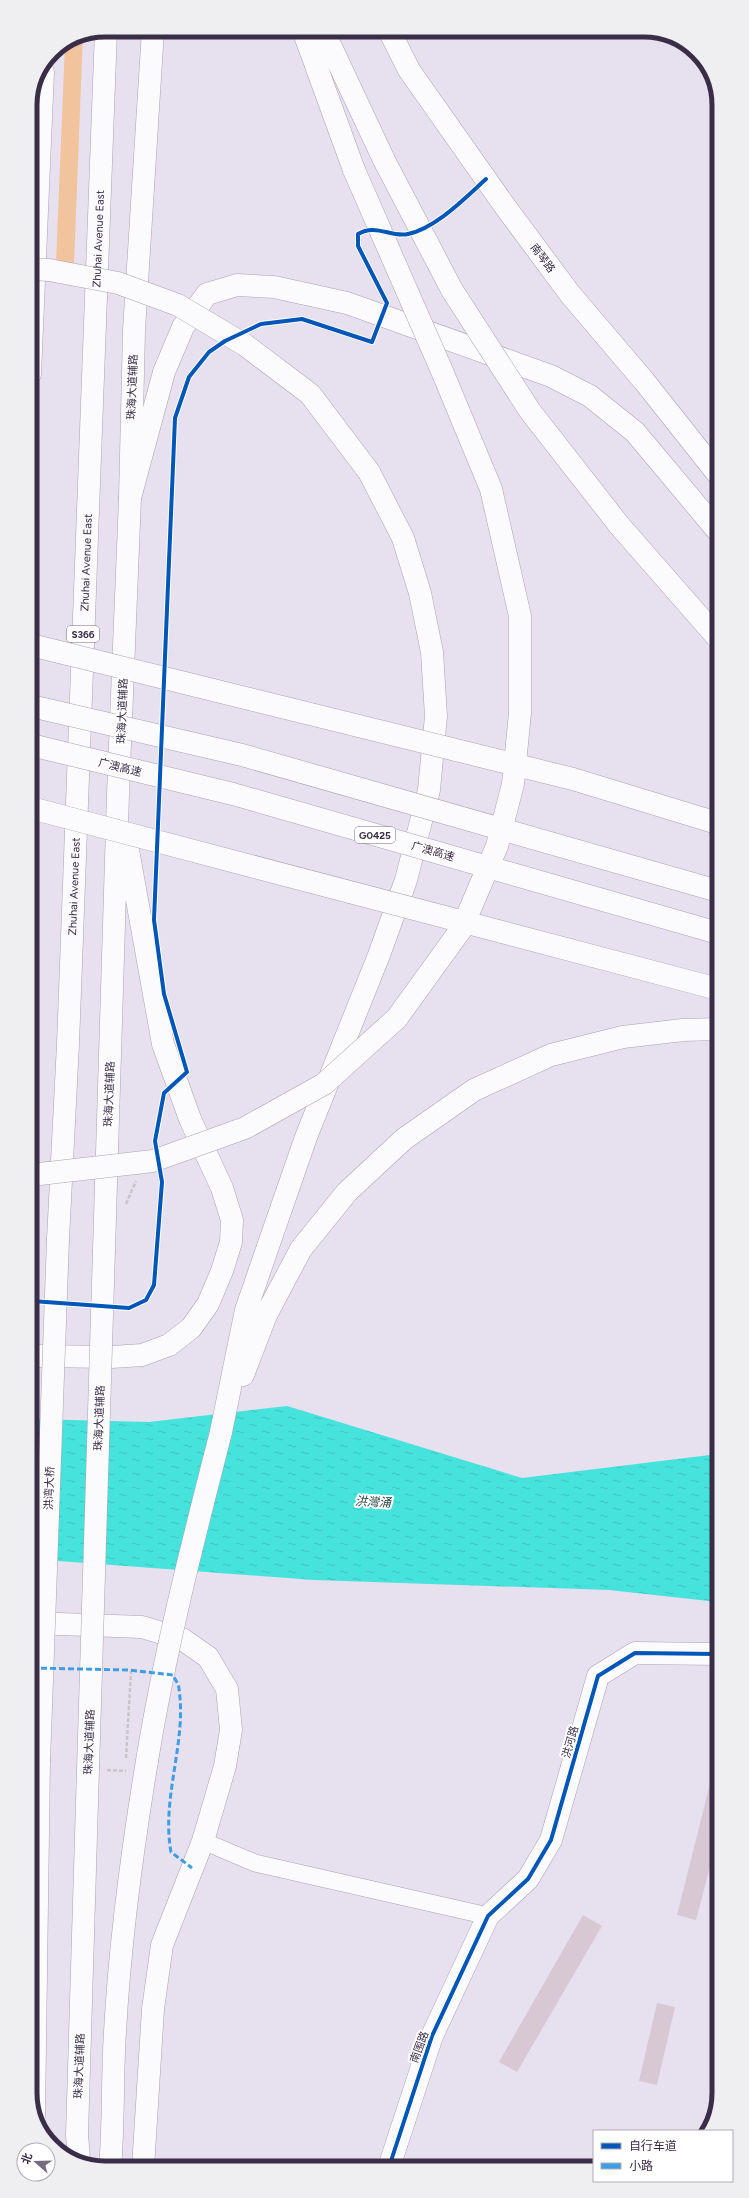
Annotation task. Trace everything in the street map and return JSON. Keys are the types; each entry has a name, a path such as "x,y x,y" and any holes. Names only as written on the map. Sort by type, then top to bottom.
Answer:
{"main road":[{"name":"Zhuhai Avenue East","path":"58,1239 68,1044 106,37"},
{"name":"珠海大道辅路","path":"79,2156 77,2135 88,1769 118,794 130,498 134,330 153,37"},
{"path":"37,1174 153,1161 245,1128 324,1084 397,1018 462,928 498,846 513,784 520,713 520,616 491,489 442,371 354,170 306,37"},
{"path":"325,37 384,160 452,290 530,411 619,525 712,631"},
{"name":"南琴路","path":"392,37 409,70 508,212 570,294 644,381 712,467"},
{"path":"37,211 43,77"},
{"path":"37,269 49,270 118,283 178,305 245,344 310,394 369,472 403,538 420,593 432,652 436,716 429,790 406,880 379,955 306,1137 221,1432 176,1609 159,1688 133,1843 122,1938 115,2033 110,2161"},
{"path":"130,498 164,372 182,326 207,294 237,285 274,287 347,303 551,376 590,396 635,432 712,524"},
{"path":"37,646 573,779 712,822"},
{"path":"37,707 242,755 712,889"},
{"name":"广澳高速","path":"37,746 233,794 712,931"},
{"path":"37,1356 112,1357 142,1355 169,1345 191,1328 208,1304 222,1271 231,1242 232,1220 222,1188 190,1119 163,1044 118,794"},
{"path":"37,810 712,987"},
{"path":"256,1313 301,1249 347,1192 404,1139 474,1090 551,1055 623,1037 683,1030 712,1029"},
{"path":"37,1342 108,1344 140,1341 168,1329 193,1304 216,1257 224,1215 222,1188"},
{"name":"洪湾大桥","path":"37,1903 39,1761 58,1239"},
{"path":"37,1623 142,1627 182,1639 208,1657 227,1689 231,1730 225,1766 203,1841 162,1945 153,2009 143,2161"},
{"name":"洪河路","path":"488,1916 528,1879 551,1840 598,1676 635,1653 712,1654"},
{"name":"南围路","path":"391,2161 432,2036 488,1916"}],"street":[{"path":"203,1841 255,1862 488,1916"}],"path":[{"path":"123,1209 139,1175"},
{"path":"88,1769 126,1771 131,1671"}],"shaded area":[{"path":"83,41 74,265 56,263 65,50"}],"water":[{"name":"洪灣涌","path":"287,1406 522,1478 712,1455 712,1601 609,1590 314,1580 37,1559 37,1419 149,1422"}],"building":[{"path":"712,1776 712,1859 696,1920 677,1915"},
{"path":"583,1915 602,1926 517,2072 499,2062"},
{"path":"657,2003 675,2007 657,2085 639,2081"}],"marked path":[{"path":"37,1668 128,1670 173,1675 179,1687 181,1709 180,1729 169,1811 169,1832 171,1852 192,1868"}],"cycle path":[{"path":"37,1301 129,1308 146,1300 154,1285 162,1182 155,1141 164,1093 187,1072 164,994 154,920 175,418 189,377 209,352 225,341 261,324 302,319 372,342 387,303 358,246 358,234 371,230 402,235 419,231 429,226 450,211 486,179"},
{"path":"391,2161 432,2036 488,1916 528,1879 551,1840 598,1676 635,1653 712,1654"}]}
